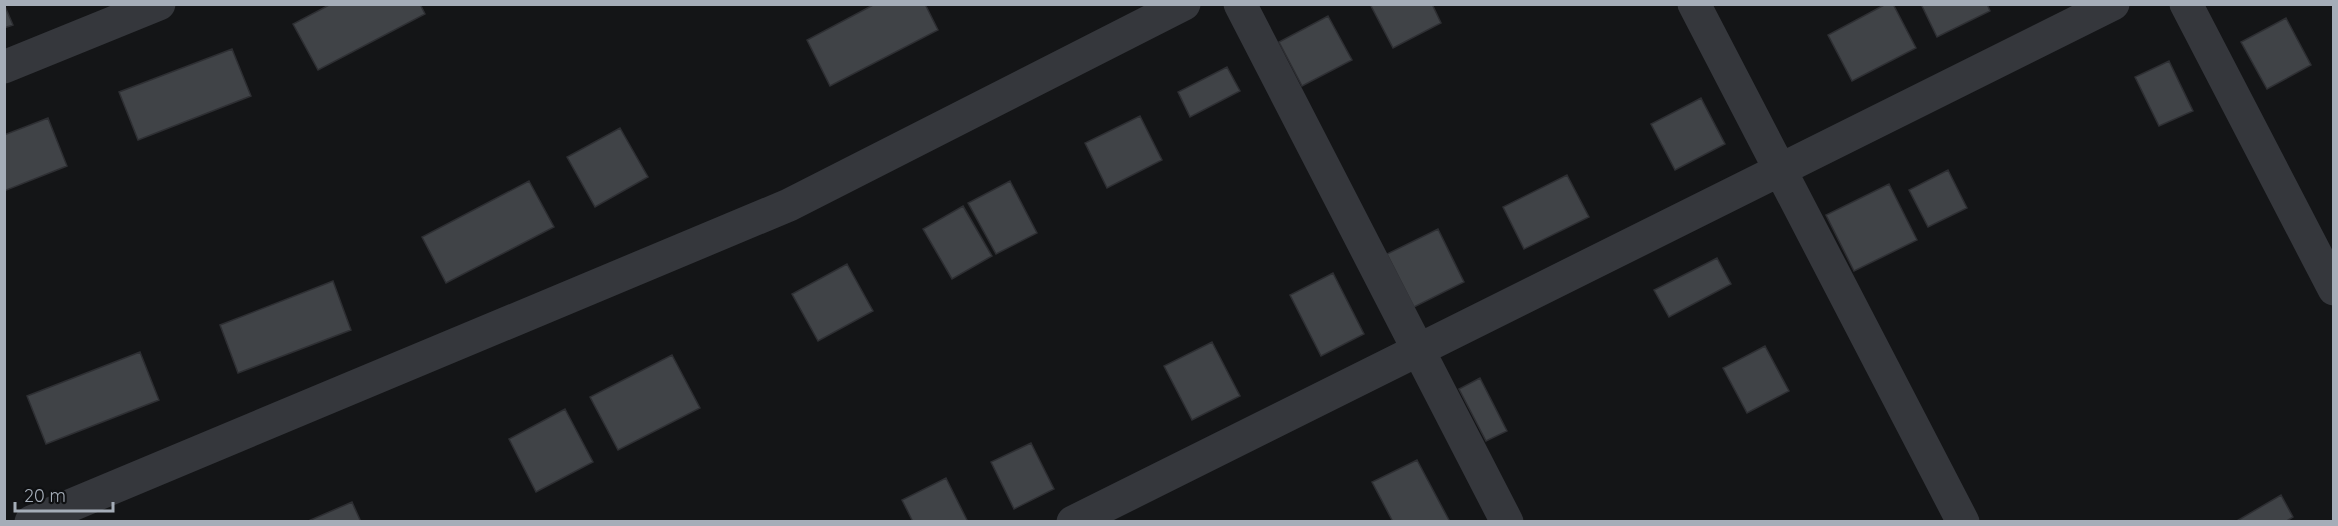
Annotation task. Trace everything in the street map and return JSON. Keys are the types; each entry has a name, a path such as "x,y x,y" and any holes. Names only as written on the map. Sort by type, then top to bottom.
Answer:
{"street":[{"path":"4,67 159,4"},
{"path":"31,522 789,205 1184,4"},
{"path":"1240,4 1507,522"},
{"path":"1694,4 1963,522"},
{"path":"1073,522 2113,4"},
{"path":"2186,4 2334,289"}],"building":[{"path":"4,4 13,25 4,28"},
{"path":"331,4 420,4 425,14 318,70 293,24"},
{"path":"875,4 925,4 938,30 830,86 807,40"},
{"path":"1370,4 1432,4 1441,23 1393,48"},
{"path":"1886,4 1893,4 1916,48 1852,81 1828,35"},
{"path":"1921,4 1987,4 1990,11 1937,37"},
{"path":"1328,16 1352,60 1302,86 1279,42"},
{"path":"2286,18 2311,65 2267,89 2241,42"},
{"path":"232,49 251,96 138,140 119,92"},
{"path":"2169,61 2193,111 2159,126 2135,77"},
{"path":"1227,67 1240,91 1190,117 1178,92"},
{"path":"1701,98 1725,144 1675,170 1651,124"},
{"path":"1140,116 1162,160 1107,188 1085,143"},
{"path":"48,118 67,166 4,191 4,135"},
{"path":"620,128 648,177 595,207 567,157"},
{"path":"1948,170 1967,208 1928,227 1909,190"},
{"path":"1567,175 1589,217 1524,249 1503,207"},
{"path":"529,181 554,227 446,283 422,237"},
{"path":"1010,181 1037,233 996,254 968,203"},
{"path":"1889,184 1917,240 1854,271 1826,215"},
{"path":"963,206 992,256 952,279 923,229"},
{"path":"1438,229 1464,282 1414,307 1387,254"},
{"path":"1717,258 1731,284 1669,317 1654,290"},
{"path":"847,264 873,311 818,341 792,294"},
{"path":"1333,273 1364,334 1321,356 1290,295"},
{"path":"333,281 351,330 238,373 220,325"},
{"path":"1212,342 1240,396 1192,420 1164,366"},
{"path":"1765,346 1789,391 1747,413 1723,368"},
{"path":"140,352 159,400 46,444 27,396"},
{"path":"672,355 700,408 618,450 590,397"},
{"path":"1480,378 1507,431 1486,441 1459,389"},
{"path":"565,409 593,462 536,492 509,439"},
{"path":"1031,443 1054,489 1014,509 991,462"},
{"path":"1417,460 1450,522 1393,522 1372,482"},
{"path":"946,478 968,522 913,522 902,500"},
{"path":"2281,495 2293,517 2285,522 2235,522"},
{"path":"352,502 361,522 306,522"}]}
